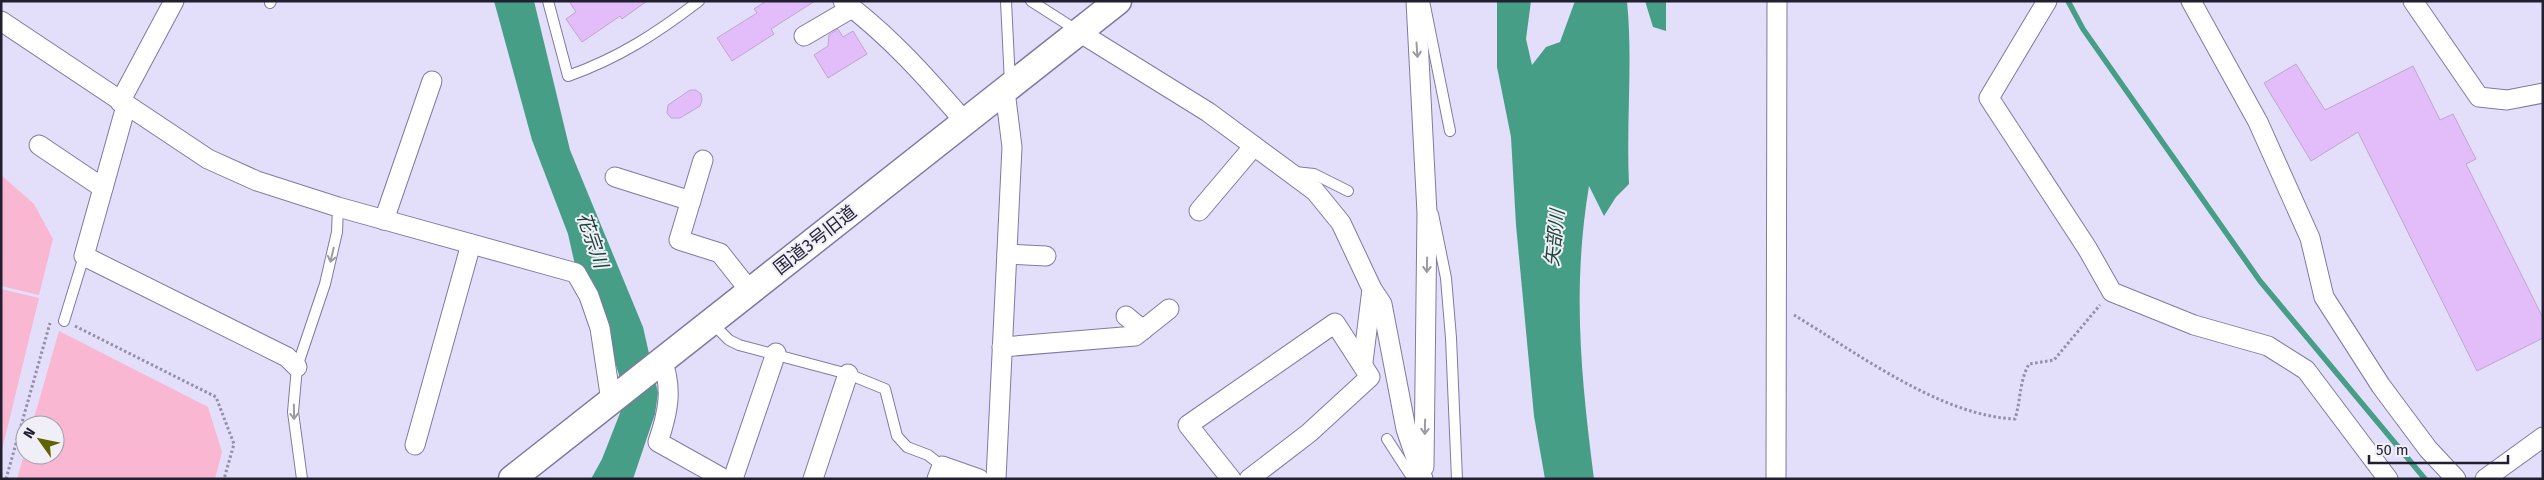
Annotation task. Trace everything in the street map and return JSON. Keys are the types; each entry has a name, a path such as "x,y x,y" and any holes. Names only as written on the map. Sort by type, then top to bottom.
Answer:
{"street":[{"path":"174,1 123,104 103,188 84,256 287,357 297,367"},
{"name":"国道3号旧道","path":"512,479 1118,1"},
{"path":"1416,1 1427,212 1424,479"},
{"path":"1776,479 1777,1"},
{"path":"2192,1 2258,122 2310,238 2324,297 2381,386 2428,449 2456,479"},
{"path":"2413,1 2479,97 2507,100 2543,93"},
{"path":"804,36 847,4 871,22 910,59 965,122"},
{"path":"2045,4 1989,98 2087,248 2112,292 2194,325 2268,346 2306,370 2388,479"},
{"path":"1,21 208,159 257,181 338,207 576,273 589,296 600,328 613,399"},
{"path":"1079,32 1208,112 1315,191 1341,223 1372,288 1382,304 1406,429 1424,479"},
{"path":"384,220 432,81"},
{"path":"996,479 1012,148 1008,89"},
{"path":"40,144 103,188"},
{"path":"1199,211 1254,146"},
{"path":"703,160 679,240 720,253 750,291"},
{"path":"615,177 691,201"},
{"path":"415,445 471,244"},
{"path":"1007,254 1046,256"},
{"path":"1363,362 1372,288"},
{"path":"1002,347 1135,336 1169,309"},
{"path":"1126,316 1143,330"},
{"path":"1231,479 1188,425 1336,323 1363,362 1370,377 1309,434 1249,479"},
{"path":"733,479 776,353"},
{"path":"660,361 669,378 667,415 658,442 724,479"},
{"path":"813,479 848,374"},
{"path":"2485,479 2543,437"},
{"path":"939,472 979,479"}],"lane":[{"path":"548,1 568,76 596,66 653,36 699,1"},
{"path":"1006,1 1008,89"},
{"path":"1031,1 1079,32"},
{"path":"1424,1 1450,131"},
{"path":"1289,172 1314,174 1348,191"},
{"path":"302,479 293,412 297,367 326,284 337,232 338,207"},
{"path":"1427,212 1434,214 1446,278 1451,338 1457,479"},
{"path":"64,320 84,256"},
{"path":"711,322 729,340 739,345 776,353 848,374 885,389 897,436 907,446 928,454 939,472"},
{"path":"1387,439 1413,479"}],"path":[{"path":"1776,304 1910,384 1961,408 1994,418 2015,418 2020,404 2022,378 2029,364 2054,360 2112,292"},
{"path":"6,479 52,315 216,397 234,444 224,479"}],"shaded area":[{"path":"1,175 34,204 53,239 39,295 1,286"},
{"path":"1,289 39,298 1,454"},
{"path":"59,331 208,407 222,452 215,479 17,479 21,465 65,465 65,415 35,415"}],"water":[{"name":"花宗川","path":"494,1 534,1 570,150 643,327 658,393 655,414 633,479 591,479 602,459 622,408 619,375 605,329 575,265 568,234 532,140"},
{"name":"矢部川","path":"1497,1 1531,1 1526,39 1532,65 1546,47 1560,42 1575,1 1627,1 1629,24 1629,184 1616,197 1604,216 1589,186 1581,260 1580,332 1582,368 1594,479 1545,479 1534,416 1516,225 1511,137 1497,67"},
{"path":"1645,1 1666,1 1666,31 1653,27"}],"building":[{"path":"569,1 647,1 622,19 620,16 582,42 566,19 576,12"},
{"path":"766,1 815,1 771,29 774,34 732,61 717,38 757,13 754,9"},
{"path":"838,29 843,37 853,31 867,54 828,78 814,55 828,46 829,35"},
{"path":"2296,64 2325,110 2413,66 2440,120 2453,114 2476,159 2466,164 2543,318 2543,338 2477,371 2358,132 2311,161 2264,83"},
{"path":"690,90 696,90 701,94 700,106 680,118 671,118 667,113 668,105"}],"waterway":[{"path":"2068,1 2083,29 2260,281 2425,479"}]}
